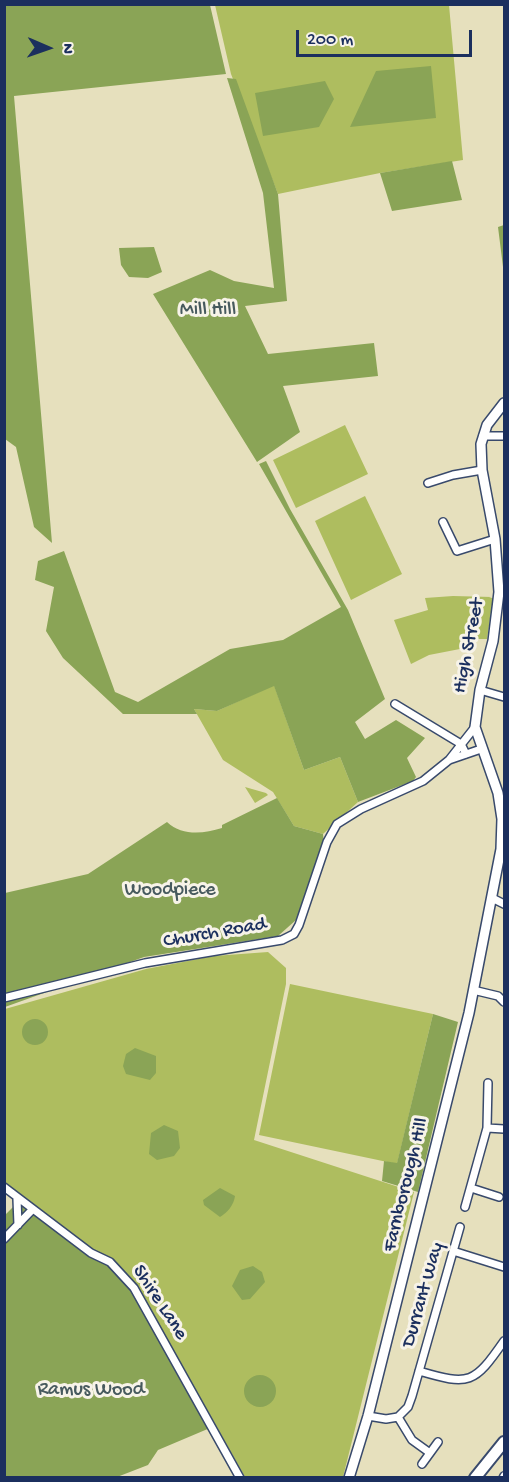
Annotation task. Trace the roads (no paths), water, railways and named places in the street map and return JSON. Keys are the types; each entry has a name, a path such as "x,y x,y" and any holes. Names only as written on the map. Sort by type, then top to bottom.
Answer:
{"highway":[{"path":"476,1478 504,1442"}],"main road":[{"name":"High Street","path":"492,898 502,838 500,782 481,748 475,727 480,690 493,641 501,567 482,470 483,436 492,416 504,403"},
{"name":"Farnborough Hill","path":"349,1478 368,1416 473,990 492,898"}],"street":[{"path":"483,436 504,436"},
{"path":"428,483 453,475 482,470"},
{"path":"443,522 457,550 495,538"},
{"path":"480,690 504,696"},
{"path":"395,704 461,744 466,754"},
{"name":"Church Road","path":"4,998 145,963 282,940 294,934 327,842 337,824 361,809 423,781 449,760 475,727"},
{"name":"Church Road","path":"449,760 481,748"},
{"path":"492,898 504,904"},
{"path":"473,990 498,996 504,1002"},
{"path":"465,1207 487,1128 488,1083"},
{"path":"487,1128 504,1129"},
{"name":"Shire Lane","path":"4,1187 91,1253 110,1262 134,1288 240,1478"},
{"path":"471,1188 499,1197"},
{"path":"17,1199 18,1225"},
{"path":"4,1239 32,1210"},
{"name":"Durrant Way","path":"398,1416 409,1405 460,1227"},
{"path":"453,1251 504,1267"},
{"path":"419,1371 451,1380 468,1379 482,1371 504,1341"},
{"path":"368,1416 386,1419 398,1416 412,1440 430,1453"},
{"path":"422,1464 438,1442"}],"park label":[{"name":"Mill Hill","path":"208,311"},
{"name":"Woodpiece","path":"170,891"},
{"name":"Ramus Wood","path":"91,1391"}]}
